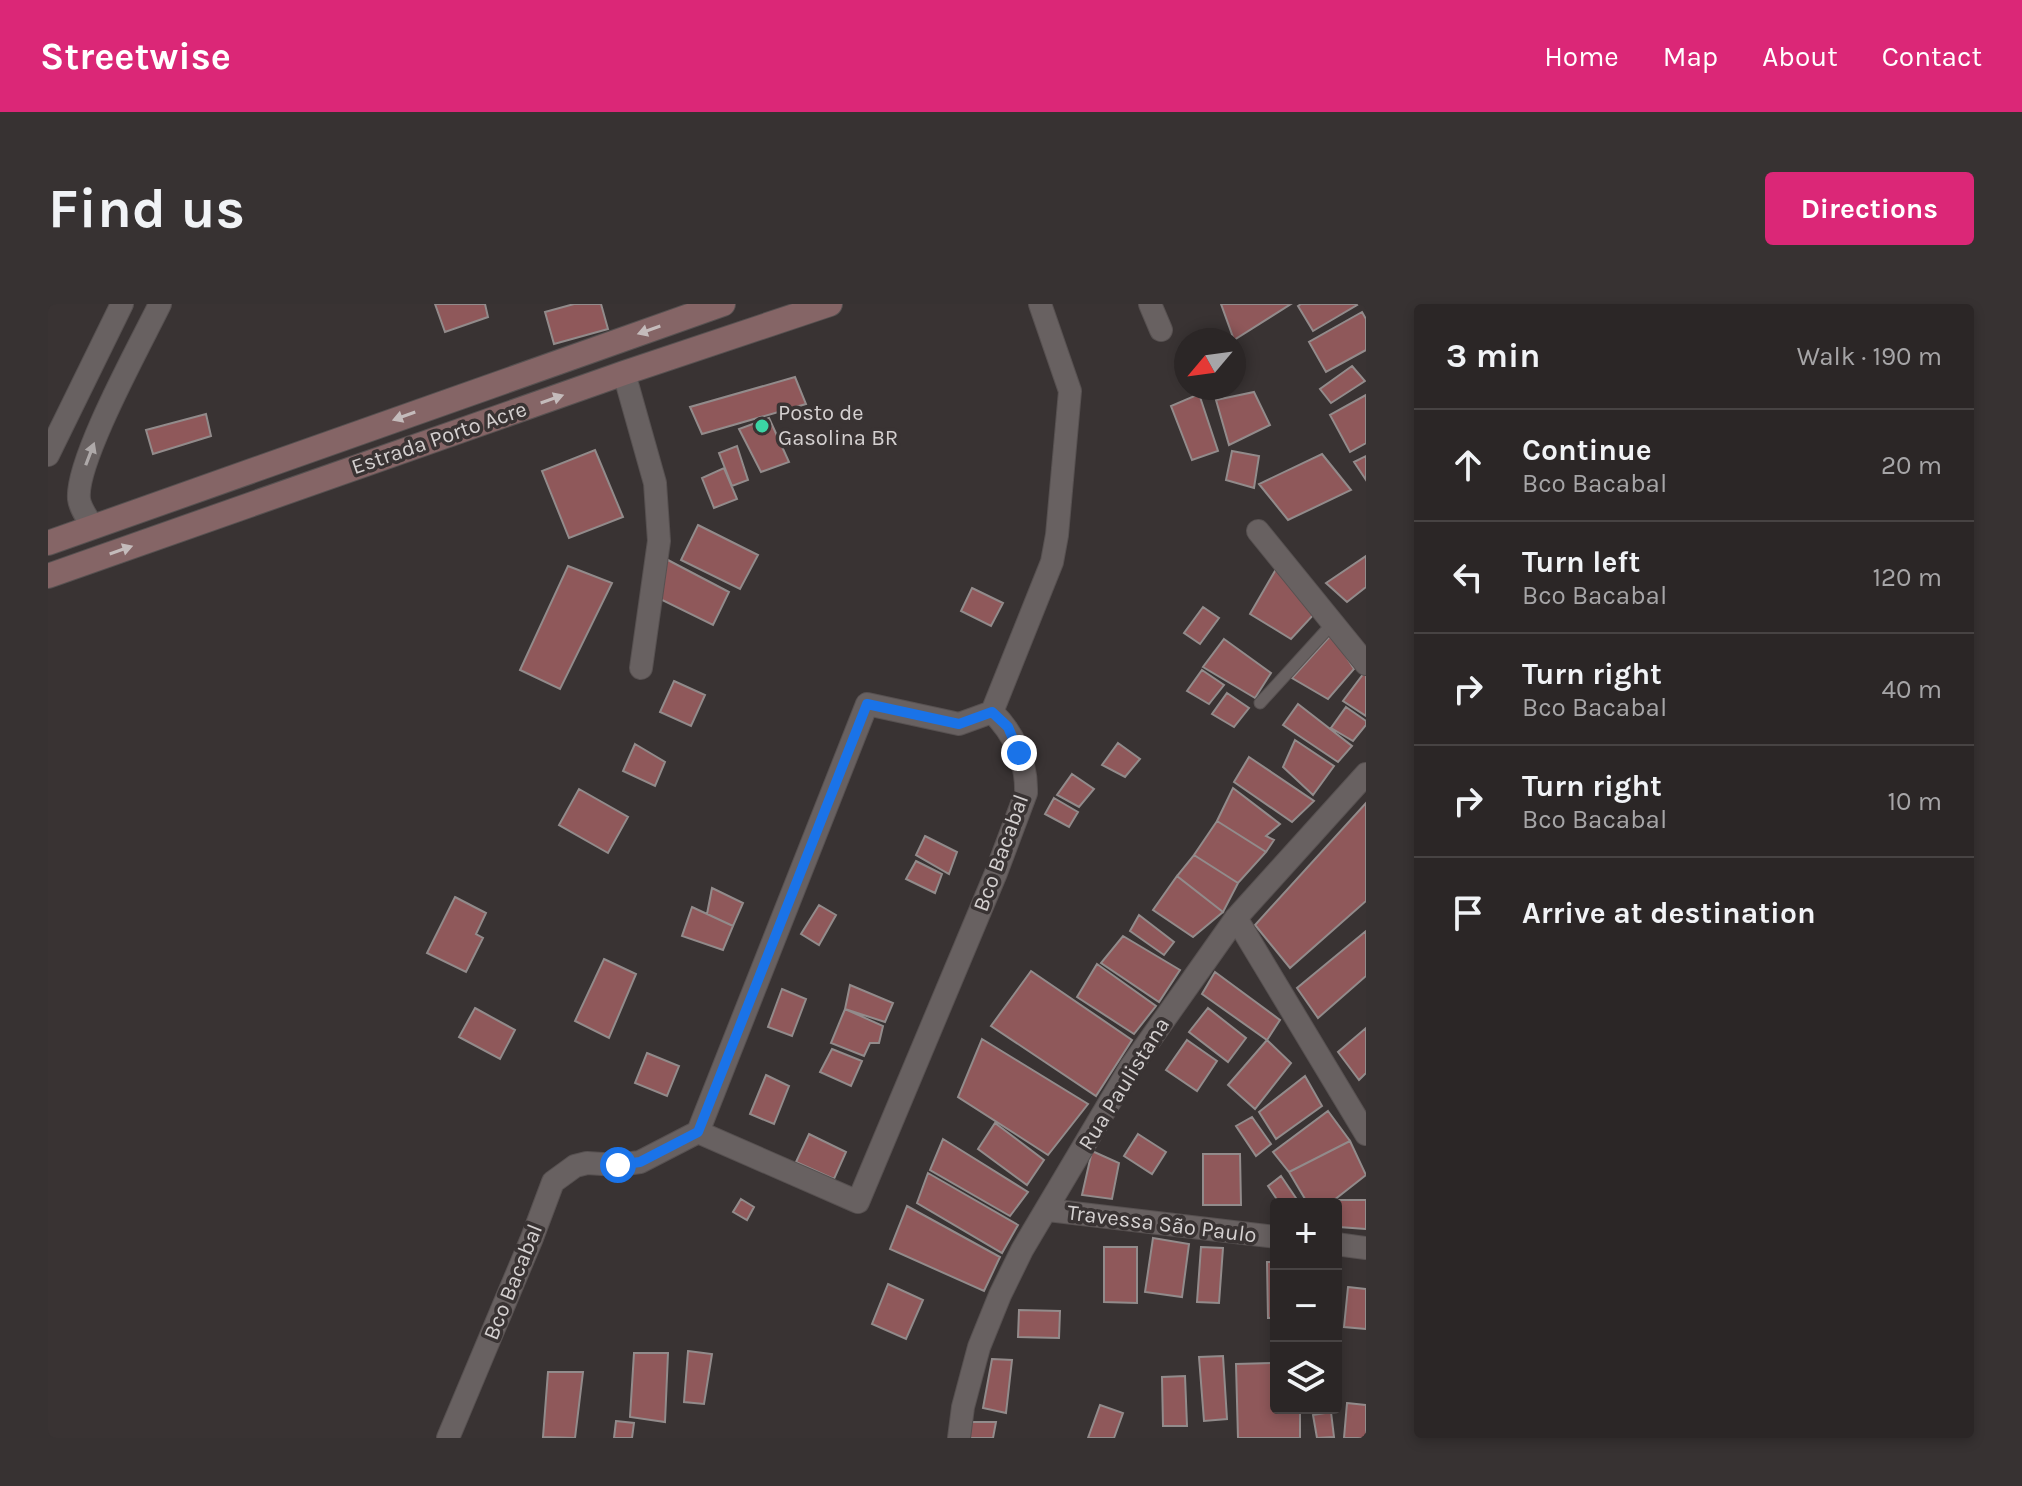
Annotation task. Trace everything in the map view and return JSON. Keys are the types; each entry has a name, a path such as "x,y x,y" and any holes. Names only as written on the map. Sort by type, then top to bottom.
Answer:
{"main road":[{"name":"Estrada Porto Acre","path":"48,543 723,304"},
{"name":"Estrada Porto Acre","path":"48,576 624,373 830,304"}],"street":[{"path":"48,455 122,304"},
{"path":"93,527 79,501 82,475 93,445 160,304"},
{"path":"698,1132 867,704 959,724 992,712 1052,562 1057,535 1070,391 1040,304"},
{"path":"1150,304 1161,330"},
{"path":"624,373 655,483 659,541 641,668"},
{"path":"1258,531 1366,664"},
{"name":"Bco Bacabal","path":"448,1438 553,1182 575,1166 640,1162 698,1132 858,1202 996,873 1026,793 1019,753 1008,727 992,712"},
{"name":"Rua Paulistana","path":"959,1438 963,1407 979,1347 1022,1250 1130,1068 1236,918 1366,774"},
{"path":"1236,918 1366,1134"},
{"name":"Travessa São Paulo","path":"1048,1210 1270,1236"},
{"path":"1342,1245 1366,1248"}],"lane":[{"path":"1260,703 1334,623"}],"building":[{"path":"435,304 485,304 488,317 445,332"},
{"path":"574,304 601,304 608,329 554,344 545,312"},
{"path":"1221,304 1291,304 1246,332 1246,328 1230,328"},
{"path":"1357,305 1313,331 1298,306"},
{"path":"1362,312 1366,319 1366,350 1326,372 1309,342"},
{"path":"1352,366 1365,381 1331,403 1320,389"},
{"path":"795,377 806,404 702,434 690,407"},
{"path":"1254,392 1270,425 1229,445 1216,400 1246,400 1246,394"},
{"path":"1366,395 1366,443 1350,452 1330,415"},
{"path":"1185,400 1201,400 1218,451 1192,460 1171,406"},
{"path":"206,414 211,436 153,454 146,430"},
{"path":"769,418 789,462 761,472 739,429"},
{"path":"737,446 748,480 732,486 719,453"},
{"path":"595,450 623,517 569,538 542,471"},
{"path":"1232,451 1259,456 1254,488 1226,480"},
{"path":"1322,454 1351,490 1288,520 1259,484"},
{"path":"1366,456 1366,480 1354,462"},
{"path":"724,468 737,499 714,508 702,478"},
{"path":"698,525 758,555 740,589 681,560"},
{"path":"1366,556 1366,587 1347,602 1326,583"},
{"path":"666,559 729,592 713,625 658,598"},
{"path":"1279,564 1316,612 1291,639 1250,614"},
{"path":"568,566 612,583 560,689 520,670"},
{"path":"972,588 1003,603 991,626 961,611"},
{"path":"1203,607 1219,618 1200,644 1184,633"},
{"path":"1332,634 1354,669 1328,699 1292,678"},
{"path":"1224,639 1271,673 1255,698 1203,667"},
{"path":"1202,670 1224,685 1209,704 1187,691"},
{"path":"1364,673 1366,676 1366,716 1343,701"},
{"path":"674,681 705,695 691,726 660,712"},
{"path":"1227,693 1249,708 1234,727 1212,714"},
{"path":"1298,704 1352,746 1338,762 1283,725"},
{"path":"1346,707 1366,721 1353,741 1331,728"},
{"path":"1295,740 1334,766 1313,795 1283,767"},
{"path":"1118,743 1140,759 1125,777 1102,765"},
{"path":"635,744 665,762 655,786 623,771"},
{"path":"1249,757 1314,801 1292,822 1234,782"},
{"path":"1072,774 1094,789 1079,807 1057,795"},
{"path":"1233,788 1280,824 1266,836 1274,840 1266,852 1217,821"},
{"path":"579,789 628,817 608,853 559,825"},
{"path":"1054,798 1078,812 1069,827 1045,814"},
{"path":"1366,803 1366,901 1290,968 1255,925"},
{"path":"1217,821 1266,852 1238,883 1194,855"},
{"path":"925,836 957,852 949,874 916,855"},
{"path":"1194,855 1238,883 1223,912 1177,876"},
{"path":"916,861 942,874 935,893 906,879"},
{"path":"1177,876 1223,912 1193,937 1153,910"},
{"path":"712,888 743,903 733,926 707,914"},
{"path":"455,897 486,913 476,934 483,938 466,972 427,953"},
{"path":"819,905 836,915 819,945 801,934"},
{"path":"692,907 733,926 723,950 682,936"},
{"path":"1139,915 1174,942 1164,955 1130,931"},
{"path":"1366,931 1366,976 1318,1018 1297,988"},
{"path":"1123,936 1180,970 1159,1002 1101,963"},
{"path":"604,959 636,974 609,1038 575,1021"},
{"path":"1097,964 1156,1006 1134,1034 1077,997"},
{"path":"1031,971 1132,1040 1096,1096 991,1026"},
{"path":"1215,972 1280,1020 1267,1040 1202,994"},
{"path":"850,985 893,1003 885,1022 845,1009"},
{"path":"782,989 806,999 792,1036 768,1027"},
{"path":"475,1008 515,1030 500,1059 459,1037"},
{"path":"1208,1008 1246,1038 1228,1062 1189,1032"},
{"path":"845,1009 883,1026 879,1043 870,1043 864,1056 831,1043"},
{"path":"1366,1028 1366,1073 1359,1080 1338,1052"},
{"path":"982,1039 1088,1104 1048,1155 958,1097"},
{"path":"1187,1040 1217,1061 1197,1091 1166,1070"},
{"path":"1267,1040 1291,1063 1255,1109 1228,1085"},
{"path":"832,1049 862,1061 851,1086 820,1072"},
{"path":"647,1053 679,1066 667,1096 635,1083"},
{"path":"766,1075 789,1086 774,1124 750,1114"},
{"path":"1305,1076 1322,1106 1276,1139 1259,1112"},
{"path":"1328,1111 1350,1141 1289,1172 1273,1152"},
{"path":"1252,1117 1271,1144 1256,1156 1236,1126"},
{"path":"995,1123 1044,1160 1027,1185 978,1149"},
{"path":"809,1134 846,1152 834,1179 796,1162"},
{"path":"1138,1134 1166,1152 1152,1174 1124,1156"},
{"path":"943,1139 1028,1192 1010,1216 930,1170"},
{"path":"1350,1141 1366,1175 1337,1198 1304,1198 1289,1172"},
{"path":"1092,1151 1119,1163 1112,1199 1082,1195"},
{"path":"1203,1154 1240,1154 1241,1205 1203,1205"},
{"path":"928,1173 1018,1225 1002,1253 917,1203"},
{"path":"1281,1176 1296,1198 1276,1198 1268,1186"},
{"path":"741,1199 754,1207 747,1220 733,1212"},
{"path":"1342,1200 1366,1200 1366,1229 1342,1227"},
{"path":"907,1206 1000,1257 984,1291 890,1249"},
{"path":"1153,1238 1189,1244 1182,1297 1145,1292"},
{"path":"1104,1247 1137,1247 1137,1303 1104,1302"},
{"path":"1201,1247 1223,1248 1219,1303 1197,1302"},
{"path":"1267,1262 1270,1262 1270,1318"},
{"path":"888,1284 923,1300 906,1339 872,1324"},
{"path":"1348,1287 1366,1289 1366,1329 1344,1327"},
{"path":"1019,1310 1060,1311 1059,1338 1018,1337"},
{"path":"688,1351 712,1354 704,1404 684,1402"},
{"path":"634,1353 668,1353 665,1422 630,1417"},
{"path":"1223,1356 1227,1419 1204,1421 1199,1357"},
{"path":"992,1359 1012,1360 1006,1413 983,1408"},
{"path":"1270,1363 1270,1414 1300,1414 1300,1438 1238,1438 1236,1364"},
{"path":"548,1372 583,1372 575,1438 543,1437"},
{"path":"1185,1376 1187,1426 1163,1426 1162,1377"},
{"path":"1347,1403 1366,1405 1366,1438 1344,1438"},
{"path":"1100,1405 1123,1413 1114,1438 1088,1438"},
{"path":"1331,1414 1334,1437 1317,1438 1313,1415"},
{"path":"616,1421 634,1423 632,1438 614,1438"},
{"path":"971,1422 996,1422 993,1438 967,1438"}],"place":[{"name":"Posto de Gasolina BR","path":"762,426"}],"route":[{"path":"618,1165 640,1162 698,1132 867,704 959,724 992,712 1008,727 1019,753"}]}
